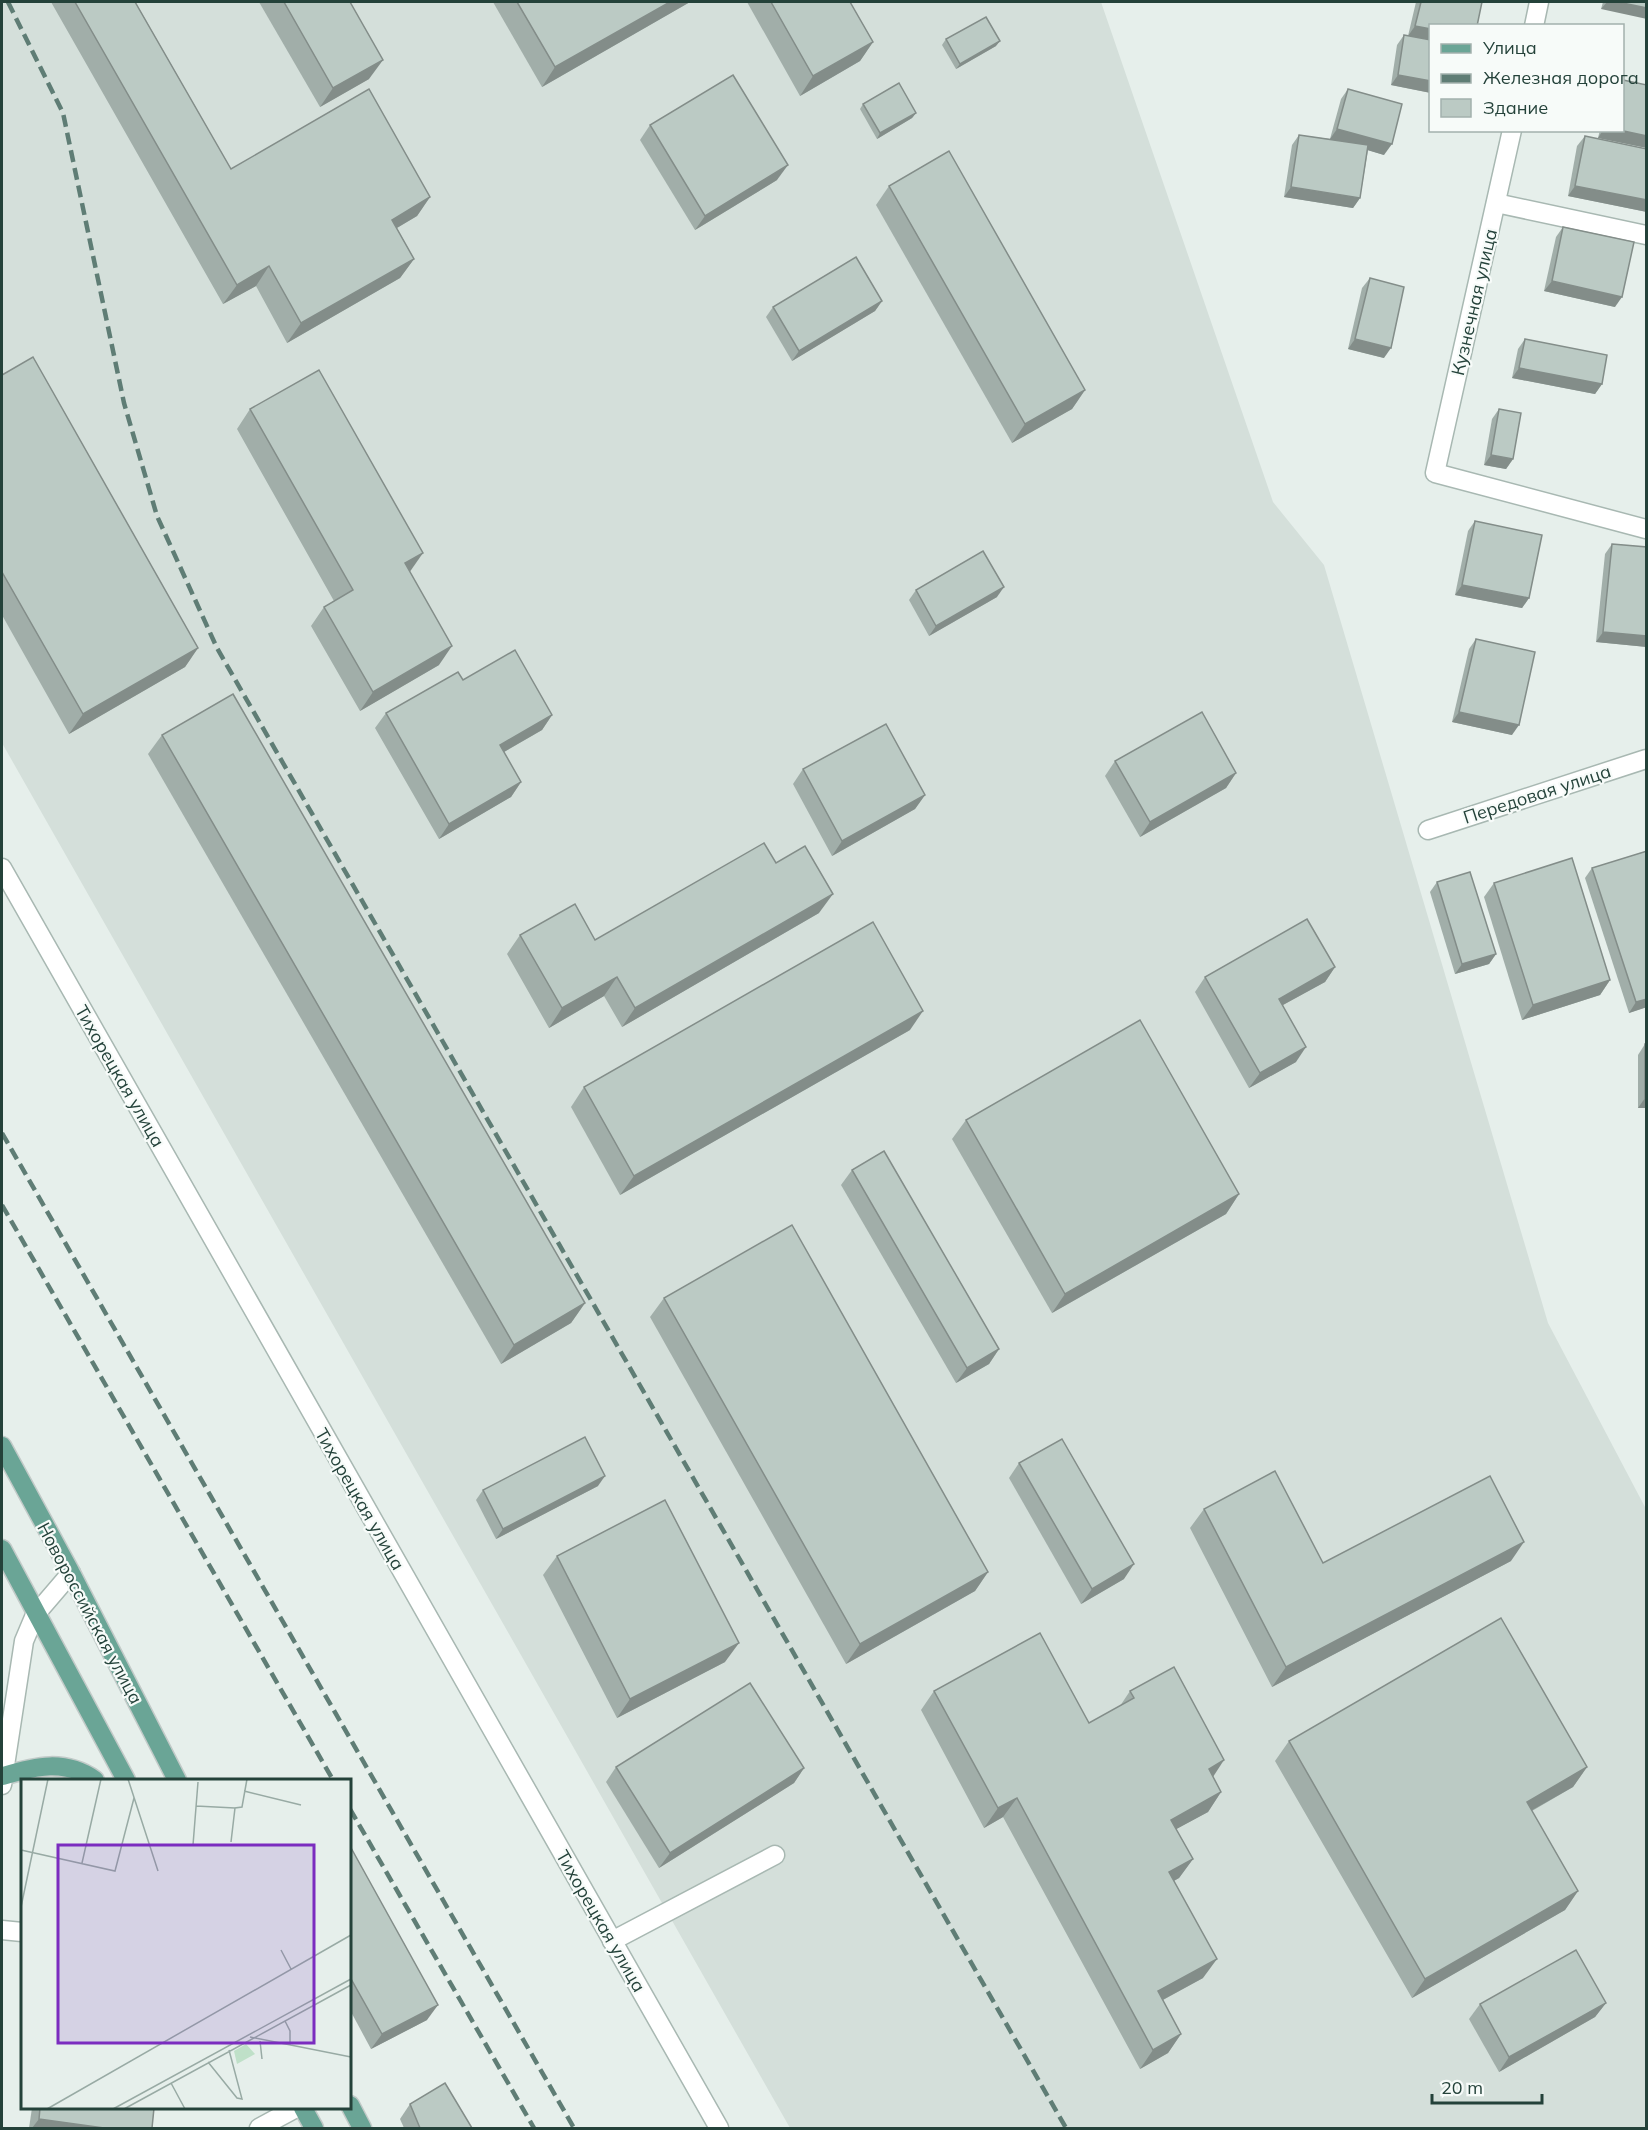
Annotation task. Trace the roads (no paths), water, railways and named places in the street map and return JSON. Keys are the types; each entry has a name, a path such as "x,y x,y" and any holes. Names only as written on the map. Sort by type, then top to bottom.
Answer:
{"main road":[{"name":"Новороссийская улица","path":"2,1446 71,1573 176,1779"},
{"path":"2,1549 35,1615 125,1779"},
{"path":"2,1780 40,1765 80,1770 94,1779"},
{"path":"351,2107 362,2128"},
{"path":"304,2109 314,2128"}],"street":[{"path":"1534,24 1539,2"},
{"name":"Кузнечная улица","path":"1512,132 1435,473 1647,529"},
{"path":"1496,203 1647,235"},
{"name":"Передовая улица","path":"1428,830 1647,759"},
{"name":"Тихорецкая улица","path":"2,868 719,2128"},
{"path":"2,1780 10,1680 35,1615 71,1573"},
{"path":"612,1941 776,1855"},
{"path":"2,1930 21,1932"},
{"path":"259,2128 294,2109"}],"railway":[{"path":"8,2 63,113 124,403 157,516 217,648 1066,2128"},
{"path":"2,1133 574,2128"},
{"path":"2,1205 332,1779"},
{"path":"351,1811 534,2128"}]}
